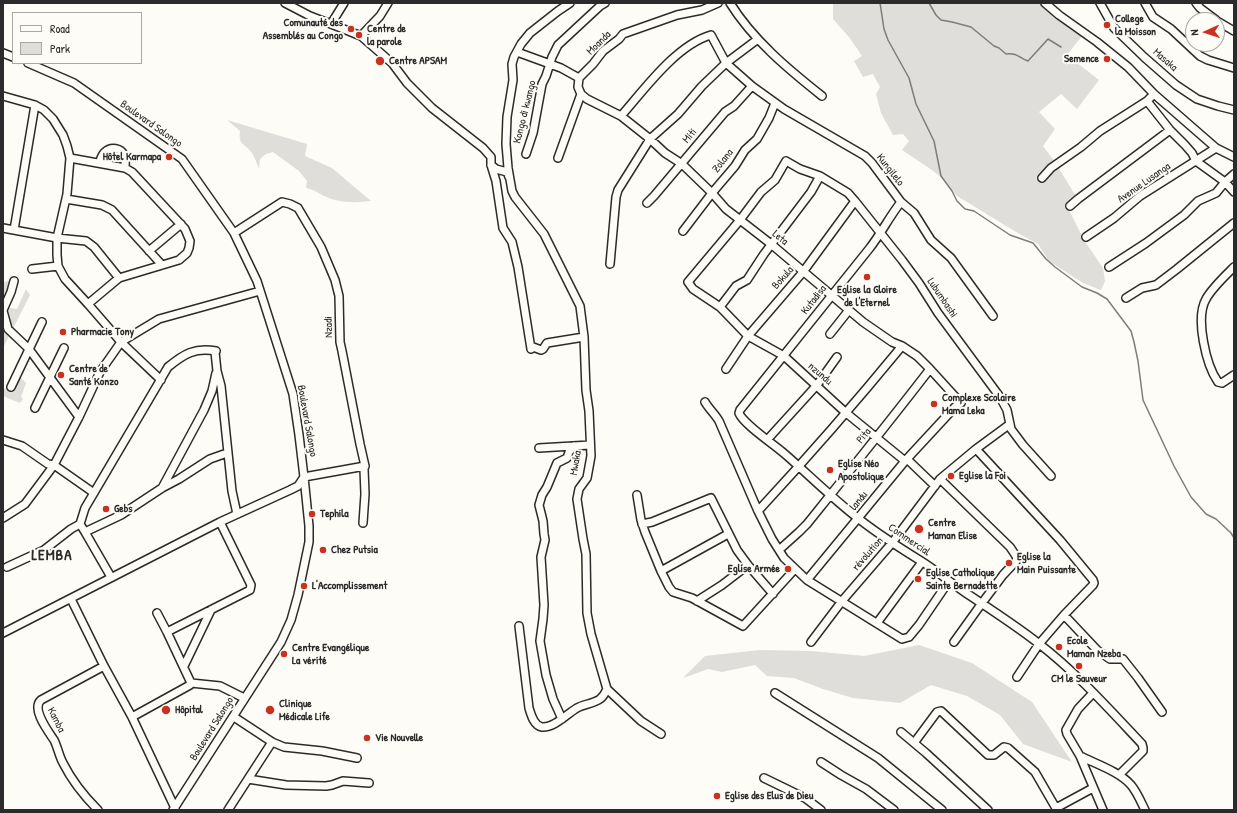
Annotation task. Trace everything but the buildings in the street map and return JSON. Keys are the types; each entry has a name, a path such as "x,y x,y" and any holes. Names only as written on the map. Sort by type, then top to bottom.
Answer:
{"street":[{"path":"285,3 310,16 361,36 392,63 407,83 432,108 483,148 490,157 496,181 503,228 512,242 518,267 531,349 536,347 541,350 547,343 584,336"},
{"path":"332,24 344,3"},
{"path":"361,36 380,16 388,3"},
{"path":"512,185 507,161 506,144 507,117 513,80 512,64 525,38 558,10 570,3"},
{"name":"Kongo di kwango","path":"526,154 533,133 542,84 558,44 605,3"},
{"name":"Moanda","path":"580,78 603,51 619,39 623,34 701,6 718,3"},
{"path":"730,3 735,12 758,39 800,79 822,96"},
{"path":"1045,3 1059,16 1097,42 1128,67 1154,94 1216,148 1234,157"},
{"name":"Masaka","path":"1100,3 1114,28 1176,85 1197,99 1234,110"},
{"path":"1145,3 1153,17 1171,30 1200,56 1234,68"},
{"path":"1196,3 1205,12"},
{"path":"1225,26 1234,31"},
{"name":"Kungilelo","path":"621,116 654,78 679,53 690,45 711,34 726,63 752,86 775,103 865,156 902,202 914,213 931,240 951,258 993,316"},
{"path":"610,264 616,197 618,190 650,139 678,114 702,86 726,63 758,39"},
{"path":"517,52 564,69 580,78 578,87 581,94 558,158"},
{"name":"Boulevard Salongo","path":"30,64 74,83 182,159 234,233 248,262 260,291 293,394 304,477 309,535 300,587 291,620 281,642 174,809"},
{"name":"Miti","path":"647,203 726,112 734,106 752,86"},
{"name":"Leta","path":"581,94 587,99 621,116 650,139 664,153 682,164 726,209 771,244 849,310 881,335 902,346 916,356 961,403"},
{"path":"1042,178 1051,168 1081,147 1100,131 1147,101 1154,94"},
{"path":"3,96 35,105 44,110 53,119 63,135 70,158 66,199 57,238 57,255 58,266 65,279 121,342 161,380"},
{"path":"1147,101 1170,130 1192,152 1196,161 1225,182 1234,192"},
{"name":"Zolana","path":"683,230 735,166 745,150 757,139 769,118 775,103"},
{"path":"14,230 35,105"},
{"path":"1070,206 1170,130"},
{"path":"99,163 107,150 112,148 118,149 125,157 126,168"},
{"name":"Avenue Lusanga","path":"1086,238 1114,218 1140,196 1216,148"},
{"path":"70,158 126,168 132,172 181,224 188,235 189,248 187,253 179,260 119,278 88,304"},
{"path":"491,165 507,161"},
{"name":"Lubumbashi","path":"740,220 761,192 775,180 786,161 800,169 820,176 848,193 902,260 938,313 1000,397 1007,410 1011,429 1022,445 1051,476"},
{"path":"491,165 507,172 512,185"},
{"path":"1109,267 1146,243 1178,219 1198,201 1216,193 1234,174"},
{"path":"720,307 736,286 747,280 771,244 811,192 820,176"},
{"name":"Mwaka","path":"512,185 514,197 544,234 580,306 584,336 591,456 587,478 579,489 577,499 586,554 587,613 590,634 607,689 641,721 661,734"},
{"path":"66,199 107,207 112,210 162,265"},
{"name":"Bokula","path":"726,369 748,336 803,272 855,201"},
{"name":"Nzadi","path":"234,233 282,202 298,208 321,247 335,280 339,296 340,342 365,466"},
{"name":"Kutadisa","path":"740,410 832,296 881,233 885,224 902,202"},
{"name":"nzundu","path":"740,220 688,282 693,289 720,307 748,336 784,356 876,438 905,462 908,460 935,486"},
{"path":"1126,298 1142,288 1156,285 1234,222"},
{"path":"149,251 181,224"},
{"path":"3,228 86,242 94,247 119,278"},
{"path":"32,268 58,266"},
{"path":"1234,267 1206,300 1202,315 1201,327 1206,353 1213,375 1218,382 1222,383 1234,375"},
{"path":"14,281 3,311 8,329 29,350 79,417"},
{"path":"3,518 25,504 54,465 100,372 121,342 159,319 260,291"},
{"path":"830,334 849,310"},
{"path":"11,388 42,322"},
{"path":"758,511 828,434 902,346"},
{"path":"35,408 64,348"},
{"path":"111,577 80,524 85,508 168,367 184,355 197,350 216,351 217,371 221,386 227,453 232,491 237,514"},
{"path":"767,440 817,385 837,357"},
{"name":"Pita","path":"779,550 799,532 830,495 930,369"},
{"path":"162,488 204,410 212,391 217,371"},
{"path":"705,402 719,421 758,511 779,550 784,558 807,580 900,638 905,639 909,637 919,625 949,581"},
{"name":"landu","path":"807,580 905,462 955,407 961,403"},
{"name":"Commercial","path":"740,410 740,415 746,422 786,455 798,468 858,519 1040,644 1093,693 1142,744 1143,751 1120,775"},
{"name":"révolution","path":"811,642 842,601 892,543 940,479 976,449 1010,424"},
{"path":"3,440 22,446 48,464 54,465 94,493"},
{"path":"539,448 590,445"},
{"path":"562,719 553,699 546,675 540,641 544,605 541,557 545,540 543,521 539,505 557,463 567,458 569,452 574,446"},
{"path":"976,449 1060,540 1094,583 1064,615 1040,644 1017,677"},
{"path":"85,532 121,515 210,459 227,453"},
{"path":"3,633 220,522 298,486 304,477 365,466 363,523"},
{"path":"940,479 1010,547 1017,560 1003,575 954,642"},
{"path":"637,496 642,524 661,571 673,592 692,598 743,626 795,569"},
{"path":"642,524 652,522 711,498 737,550 773,594"},
{"path":"167,632 250,590 251,588 251,585 220,522"},
{"path":"7,567 44,550 70,528 80,524"},
{"path":"661,571 728,534"},
{"path":"877,623 922,562"},
{"path":"697,601 722,585 748,565"},
{"path":"71,599 104,666 132,717 174,809"},
{"path":"184,666 211,610"},
{"path":"157,613 191,683"},
{"path":"1064,615 1097,650 1110,659 1123,659 1162,712"},
{"path":"519,626 529,708 536,724 541,727 550,727 578,708 599,700 607,689"},
{"name":"Kamba","path":"98,810 85,797 63,764 58,749 43,723 37,706 38,702 41,700 104,666"},
{"path":"132,717 190,685 191,683 215,685 244,698"},
{"path":"775,693 878,758 942,810"},
{"path":"1093,693 1078,709 1066,730 1080,756 1103,810"},
{"path":"914,743 939,710 943,712 988,755 994,755 1005,747 1008,748 1035,772 1056,809 1093,788"},
{"path":"234,717 272,742 284,747 322,751 356,758"},
{"path":"901,732 988,810"},
{"path":"228,810 272,742"},
{"path":"1080,756 1120,775 1131,785 1140,799 1144,810"},
{"path":"821,762 866,789 894,810"},
{"path":"764,778 805,798 821,810"},
{"path":"248,779 286,785 326,786 343,781 369,783"}],"green space":[{"path":"833,3 1040,3 1082,36 1067,55 1099,80 1077,109 1061,94 1039,112 1055,129 1043,146 1055,162 1077,198 1067,206 1084,240 1103,268 1105,281 1101,290 1083,283 1049,261 1038,244 957,196 943,179 902,150 909,141 903,134 893,135 881,113 876,94 880,87 873,74 863,77 854,61 862,56 849,37 833,19"},
{"path":"227,120 307,144 305,156 332,168 371,201 341,201 324,196 306,188 307,181 299,171 273,152 266,154 260,159 259,169 252,153 241,142 240,131"},
{"path":"12,281 5,299 10,308 17,309 26,289 30,295 3,348 3,282"},
{"path":"20,377 26,383 21,397 23,399 20,403 5,397 3,395 3,388 13,391"},
{"path":"919,645 972,663 1032,702 1072,762 1023,744 1000,715 967,696 931,685 900,703 853,698 794,678 767,676 755,665 722,672 708,669 683,678 705,656 760,650 811,651 864,656"}],"waterway":[{"path":"880,3 884,29 888,40 909,78 916,104 934,141 941,176 957,201 965,209 974,211 1010,235 1033,243 1046,259 1055,267 1082,287 1107,299 1131,331 1138,361 1143,400 1174,466 1191,497 1206,514 1216,519 1231,533 1234,538"},
{"path":"929,3 936,15 941,20 971,27 1006,54 1016,55 1028,61 1048,39 1061,47"}],"place":[{"name":"College la Moisson","path":"1107,25"},
{"name":"Comunauté des Assemblés au Congo","path":"351,29"},
{"name":"Centre de la parole","path":"359,35"},
{"name":"Semence","path":"1107,59"},
{"name":"Centre APSAM","path":"380,61"},
{"name":"Hôtel Karmapa","path":"169,157"},
{"name":"Eglise la Gloire de l'Eternel","path":"867,277"},
{"name":"Pharmacie Tony","path":"63,332"},
{"name":"Centre de Santé Konzo","path":"61,375"},
{"name":"Complexe Scolaire Mama Leka","path":"934,404"},
{"name":"Eglise Néo Apostolique","path":"830,470"},
{"name":"Eglise la Foi","path":"951,476"},
{"name":"Gebs","path":"106,509"},
{"name":"Tephila","path":"312,514"},
{"name":"Centre Maman Elise","path":"919,529"},
{"name":"Chez Putsia","path":"323,550"},
{"name":"Eglise la Main Puissante","path":"1009,563"},
{"name":"Eglise Armée","path":"788,569"},
{"name":"Eglise Catholique Sainte Bernadette","path":"918,579"},
{"name":"L'Accomplissement","path":"304,586"},
{"name":"Ecole Maman Nzeba","path":"1059,647"},
{"name":"Centre Evangélique La vérité","path":"284,654"},
{"name":"CM le Sauveur","path":"1079,666"},
{"name":"Hôpital","path":"166,710"},
{"name":"Clinique Médicale Life","path":"270,710"},
{"name":"Vie Nouvelle","path":"367,738"},
{"name":"Eglise des Elus de Dieu","path":"717,796"}],"district":[{"name":"LEMBA","path":"52,556"}]}
